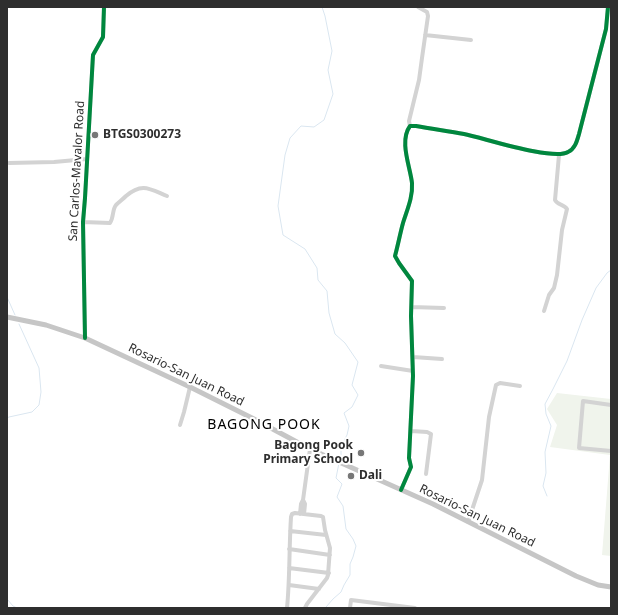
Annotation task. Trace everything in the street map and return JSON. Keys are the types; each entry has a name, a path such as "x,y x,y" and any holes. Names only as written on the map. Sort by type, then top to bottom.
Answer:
{"main road":[{"name":"Rosario-San Juan Road","path":"7,317 46,325 85,338 254,418 310,449 401,490 576,576 598,585 611,587"}],"street":[{"name":"San Carlos-Mavalor Road","path":"85,338 83,222 93,55 103,37 104,7"},
{"path":"401,490 411,467 409,458 413,371 411,307 412,281 395,256 411,197 412,184 405,141 407,129 410,126 419,80 428,16 427,12 418,7"},
{"path":"410,126 465,134 526,150 559,154 568,153 575,144 579,134 606,29 608,7"},
{"path":"425,35 471,40"},
{"path":"544,311 549,295 554,288 557,275 562,230 567,209 565,206 554,200 559,154"},
{"path":"8,163 54,162 87,159"},
{"path":"83,222 110,223 116,205 133,190 149,188 167,196"},
{"path":"411,307 444,308"},
{"path":"413,357 442,359"},
{"path":"381,366 413,371"},
{"path":"468,522 482,480 489,417 496,385 500,383 520,386"},
{"path":"180,425 190,387"},
{"path":"611,405 583,401 579,448 611,451"},
{"path":"411,431 427,432 431,434 426,474"},
{"path":"302,514 301,504 303,500 310,449"},
{"path":"287,608 291,517 292,514 295,513 323,517 330,554 329,573 327,578 305,608"},
{"path":"290,531 326,535"},
{"path":"289,549 330,554"},
{"path":"289,568 329,573"},
{"path":"289,585 319,589"},
{"path":"350,608 351,600 415,608"}],"shaded area":[{"path":"557,393 611,399 611,556 602,555 610,455 550,447 557,425 547,409"}],"waterway":[{"path":"322,7 332,51 328,70 333,94 324,120 314,127 301,126 290,138 285,155 278,206 283,235 305,249 317,268 318,280 327,291 329,313 335,334 345,343 358,362 352,385 358,395 352,407 344,413 349,426 347,435 341,446 340,460"},
{"path":"547,496 543,486 546,473 545,452 551,426 546,414 545,404 567,361 596,288 611,270"},
{"path":"7,297 15,315"},
{"path":"7,418 32,412 39,405 41,392 39,368 19,324"},
{"path":"326,608 341,592 350,575 350,564 356,546 346,529 343,506 337,497 342,484 336,478 339,463"},
{"path":"7,599 17,608"}],"cycle path":[{"path":"85,338 83,222 93,55 103,37 104,7"},
{"path":"401,490 411,467 409,458 413,376 411,316 412,281 395,256 412,193 412,183 405,146 407,132 410,126 416,126 464,134 548,154 560,154 570,151 579,134 606,29 608,7"}],"place":[{"name":"BTGS0300273","path":"95,135"},
{"name":"Bagong Pook Primary School","path":"361,453"},
{"name":"Dali","path":"351,476"}],"district":[{"name":"BAGONG POOK","path":"264,425"}]}
